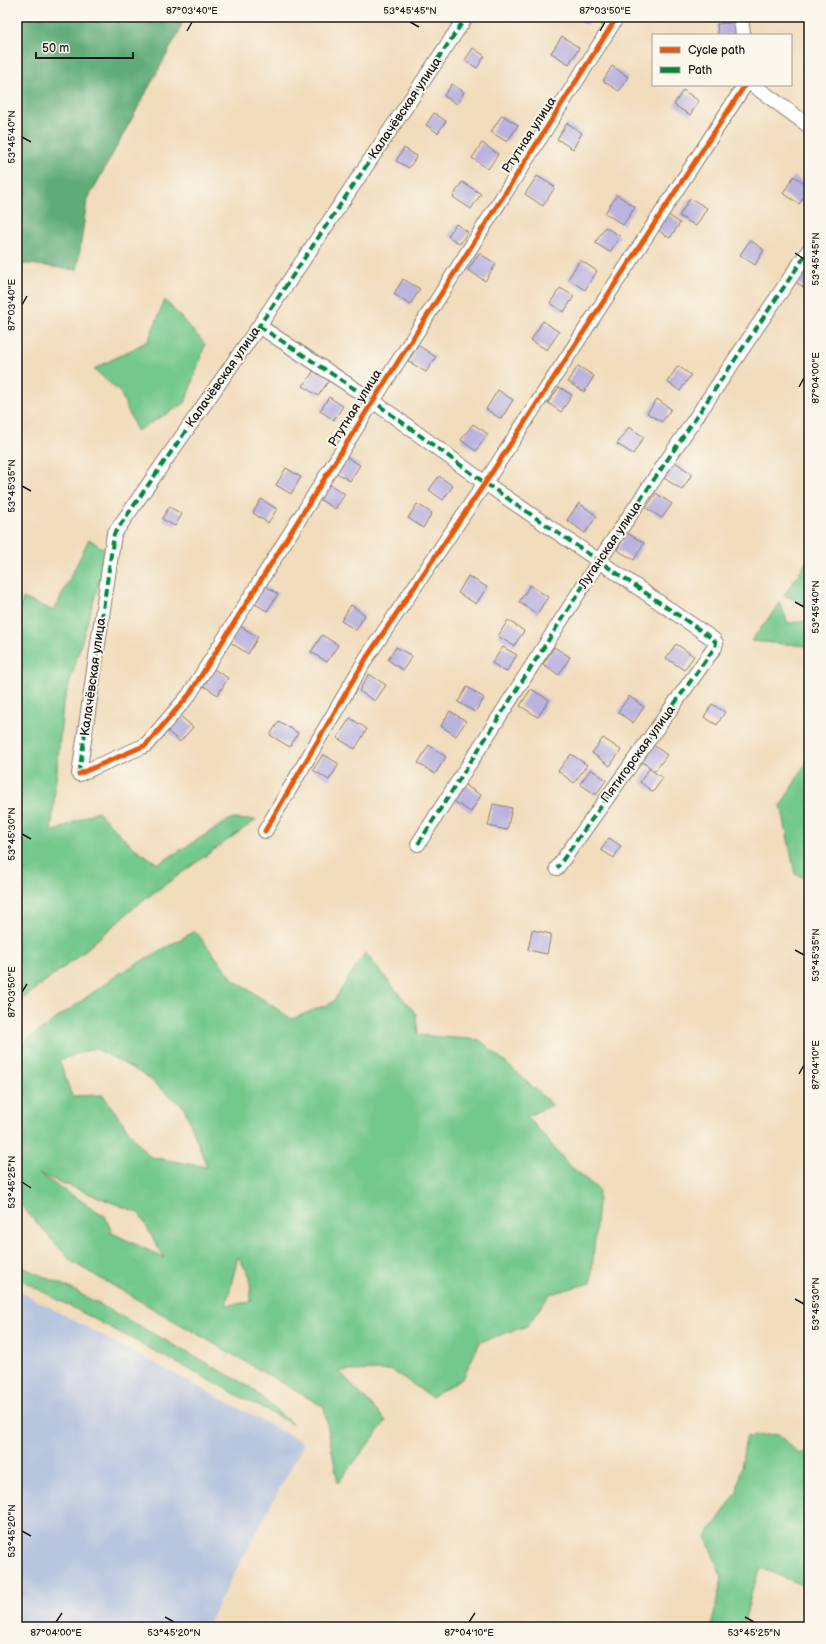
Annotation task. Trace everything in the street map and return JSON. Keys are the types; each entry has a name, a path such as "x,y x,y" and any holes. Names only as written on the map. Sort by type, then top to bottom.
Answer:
{"street":[{"name":"Калачёвская улица","path":"79,774 114,534 259,326 466,17"},
{"name":"Ртутная улица","path":"79,774 146,744 189,695 373,401 617,17"},
{"path":"741,17 743,34"},
{"path":"265,832 367,658 485,483 744,86"},
{"path":"754,86 809,126"},
{"name":"Луганская улица","path":"418,844 599,561 809,250"},
{"path":"259,326 373,401 485,483 599,561"},
{"name":"Пятигорская улица","path":"557,868 715,648 716,643 713,639 599,561"}],"shaded area":[{"path":"17,1290 304,1443 206,1627 17,1627"}],"green space":[{"path":"17,17 184,17 179,32 87,201 77,270 28,264 17,265"},
{"path":"165,300 205,344 185,403 137,431 120,392 94,369 148,341"},
{"path":"89,539 108,552 63,705 51,833 97,811 133,847 158,864 231,819 256,820 142,901 75,959 17,1003 17,619 23,598 54,611"},
{"path":"809,558 809,607 784,595"},
{"path":"780,603 788,623 809,621 809,646 751,641"},
{"path":"809,758 809,879 795,874 781,805"},
{"path":"195,931 234,980 292,1019 333,1002 365,953 416,1014 418,1035 480,1040 553,1105 527,1116 568,1164 599,1190 591,1283 550,1294 527,1326 480,1342 463,1378 432,1397 391,1370 339,1371 386,1421 338,1483 324,1407 72,1262 17,1201 17,1047 120,973","holes":["95,1048 143,1074 184,1107 207,1167 150,1157 136,1141 103,1095 72,1096 59,1060","39,1174 139,1213 164,1258 112,1233 105,1216","238,1257 250,1276 251,1302 226,1305"]},
{"path":"17,1265 68,1287 250,1387 292,1424 17,1278"},
{"path":"779,1434 799,1454 809,1451 809,1588 761,1568 752,1591 743,1627 711,1627 722,1578 706,1537 737,1492 746,1437"}],"building":[{"path":"574,17 592,17 587,25"},
{"path":"738,22 740,34 718,34 717,24"},
{"path":"562,36 579,48 569,64 551,53"},
{"path":"473,48 485,56 477,68 465,60"},
{"path":"612,66 628,77 619,91 603,81"},
{"path":"452,84 464,92 457,104 444,96"},
{"path":"683,90 699,101 690,115 674,105"},
{"path":"434,113 446,121 438,133 426,125"},
{"path":"502,115 518,125 507,142 491,132"},
{"path":"567,123 582,133 573,149 557,139"},
{"path":"482,143 498,154 488,169 472,158"},
{"path":"404,148 417,156 409,168 396,161"},
{"path":"537,176 555,187 543,206 525,194"},
{"path":"794,176 809,186 809,189 799,204 783,193"},
{"path":"462,182 481,194 471,209 453,197"},
{"path":"617,195 635,207 623,225 605,213"},
{"path":"690,198 707,208 696,226 679,216"},
{"path":"664,212 680,223 670,238 654,228"},
{"path":"456,224 468,232 460,244 448,236"},
{"path":"605,227 620,236 610,252 595,243"},
{"path":"750,240 764,250 755,265 740,255"},
{"path":"479,253 496,264 485,281 468,270"},
{"path":"580,260 597,271 585,290 568,279"},
{"path":"805,269 809,272 809,291 796,282"},
{"path":"403,279 420,289 410,305 394,294"},
{"path":"560,288 574,296 564,312 550,303"},
{"path":"543,321 559,332 547,350 531,340"},
{"path":"418,345 436,357 426,372 408,361"},
{"path":"578,366 594,376 584,392 568,382"},
{"path":"678,366 691,375 680,391 667,382"},
{"path":"315,369 330,379 318,396 303,386"},
{"path":"559,387 572,395 561,412 548,403"},
{"path":"498,390 513,400 501,419 486,409"},
{"path":"329,397 343,406 334,420 320,411"},
{"path":"657,399 671,409 662,422 647,413"},
{"path":"473,424 488,434 476,451 461,440"},
{"path":"629,427 644,437 633,454 617,444"},
{"path":"343,455 360,465 350,481 334,471"},
{"path":"675,462 692,474 682,490 664,478"},
{"path":"286,468 301,477 291,494 276,485"},
{"path":"439,476 453,486 443,500 429,490"},
{"path":"329,484 345,494 335,509 319,499"},
{"path":"656,493 672,504 662,518 646,508"},
{"path":"261,499 277,509 268,523 253,513"},
{"path":"579,503 597,516 585,533 567,520"},
{"path":"417,504 432,513 423,528 408,518"},
{"path":"169,507 182,514 175,526 162,519"},
{"path":"627,533 644,543 634,560 617,550"},
{"path":"468,576 487,587 476,604 458,593"},
{"path":"264,585 278,594 267,611 253,603"},
{"path":"530,585 548,597 537,614 519,602"},
{"path":"351,605 365,615 356,630 341,621"},
{"path":"508,620 524,631 514,646 498,636"},
{"path":"240,626 258,637 248,654 230,642"},
{"path":"322,635 338,645 327,662 311,652"},
{"path":"676,644 694,656 684,670 666,658"},
{"path":"396,647 412,656 403,670 388,660"},
{"path":"503,647 517,655 506,672 492,663"},
{"path":"554,647 570,657 559,675 543,664"},
{"path":"212,668 228,678 218,695 202,685"},
{"path":"369,674 386,685 375,701 359,691"},
{"path":"467,687 484,698 475,712 458,702"},
{"path":"531,689 549,700 538,717 520,706"},
{"path":"629,696 644,707 633,723 618,712"},
{"path":"712,704 725,712 717,725 704,717"},
{"path":"450,711 466,721 456,736 441,726"},
{"path":"178,714 193,727 180,742 165,729"},
{"path":"350,718 367,729 355,749 337,738"},
{"path":"279,721 298,733 290,747 270,735"},
{"path":"603,738 621,750 610,766 592,753"},
{"path":"652,744 667,755 655,771 641,761"},
{"path":"429,745 446,757 435,774 418,763"},
{"path":"323,754 339,764 329,780 313,770"},
{"path":"571,754 587,765 574,783 558,771"},
{"path":"591,769 606,780 596,795 580,784"},
{"path":"649,769 663,778 653,792 640,782"},
{"path":"463,784 481,795 471,812 452,800"},
{"path":"493,804 512,808 507,830 488,826"},
{"path":"609,838 621,846 614,858 601,850"},
{"path":"532,930 551,934 547,954 528,950"}],"marked path":[{"path":"79,774 114,534 259,326 466,17"},
{"path":"418,844 599,561 809,250"},
{"path":"259,326 373,401 485,483 713,639 716,643 715,647 557,868"}],"cycle path":[{"path":"79,774 146,745 189,695 373,401 617,17"},
{"path":"265,831 367,657 485,483 744,86"}]}
